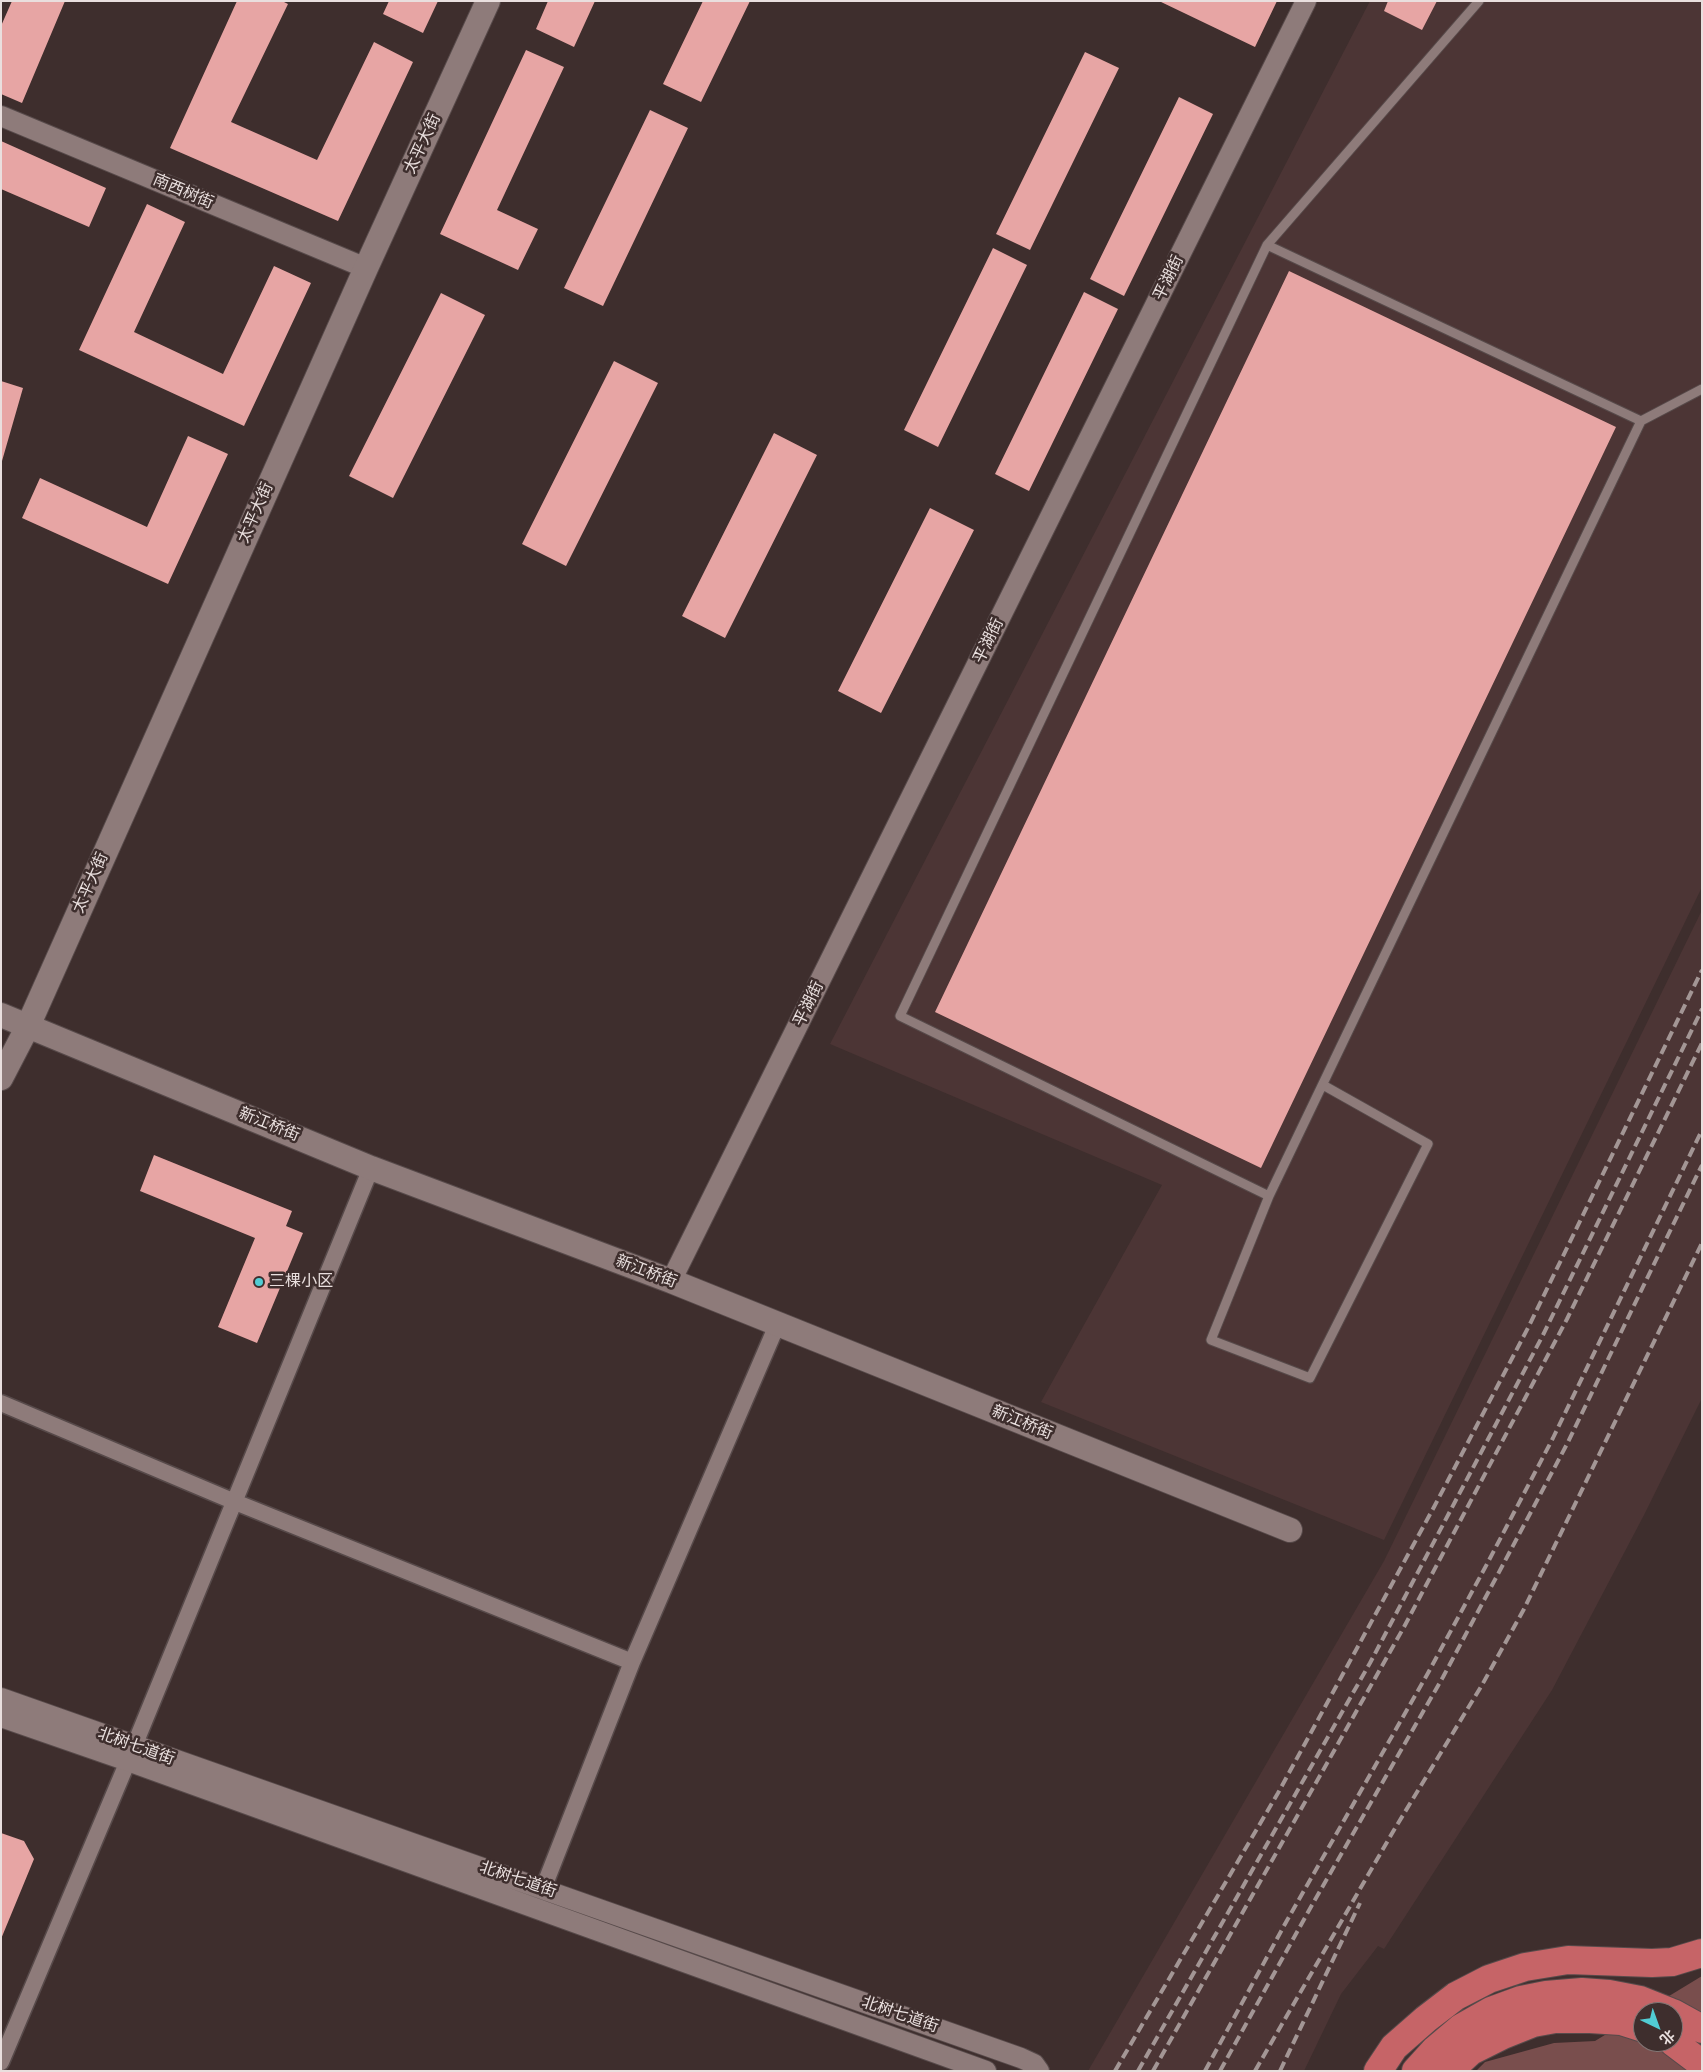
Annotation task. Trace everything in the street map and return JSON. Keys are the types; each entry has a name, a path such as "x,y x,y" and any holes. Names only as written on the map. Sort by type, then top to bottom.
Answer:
{"highway":[{"path":"1378,2071 1394,2047 1426,2019 1456,1996 1489,1979 1525,1967 1568,1960 1652,1964 1672,1962 1702,1954"},
{"path":"1416,2071 1435,2050 1461,2028 1491,2011 1521,2000 1546,1995 1591,1992 1645,2002"},
{"path":"1449,2071 1472,2051 1503,2035 1533,2023 1555,2019 1590,2018 1621,2021 1633,2025"},
{"path":"1683,2019 1702,2030"},
{"path":"1683,2050 1702,2064"}],"main road":[{"name":"太平大街","path":"1,1078 28,1026 366,268 488,1"},
{"name":"新江桥街","path":"1,1015 372,1168 671,1281 1290,1530"}],"street":[{"name":"平湖街","path":"671,1281 1306,1"},
{"name":"南西树街","path":"1,116 366,268"},
{"path":"1,2062 131,1754 372,1168"},
{"path":"544,1889 632,1662 777,1325"},
{"path":"1,1402 235,1502 632,1662"},
{"name":"北树七道街","path":"1,1698 131,1754 986,2071"},
{"name":"北树七道街","path":"1,1717 131,1754 544,1889 1037,2067"}],"lane":[{"path":"1270,1196 900,1016 1267,245 1479,1"},
{"path":"1267,245 1641,421"},
{"path":"1323,1085 1428,1144 1310,1378 1212,1340 1270,1196 1323,1085 1641,421 1702,389"}],"shaded area":[{"path":"1370,1 1702,1 1702,887 1384,1540 1041,1402 1162,1185 830,1044"},
{"path":"1702,910 1702,1398 1644,1515 1552,1690 1384,1949 1378,1946 1341,1994 1304,2071 1088,2071 1384,1561"},
{"path":"1702,1976 1702,2071 1476,2071 1485,2062 1554,2043 1595,2041 1633,2018 1633,2052 1683,2052 1683,2002 1659,2002"}],"building":[{"path":"12,1 65,1 22,103 1,94 1,26"},
{"path":"237,1 282,1 288,4 231,122 317,160 374,42 413,62 338,221 170,148"},
{"path":"389,1 438,1 423,33 383,14"},
{"path":"548,1 595,1 574,47 536,29"},
{"path":"703,1 750,1 701,102 663,84"},
{"path":"1159,1 1277,1 1255,47"},
{"path":"1388,1 1437,1 1422,30 1384,11"},
{"path":"526,50 564,67 497,210 538,229 518,270 440,234"},
{"path":"1085,52 1119,68 1030,250 996,234"},
{"path":"1179,97 1213,114 1124,296 1090,279"},
{"path":"650,110 688,128 603,306 564,288"},
{"path":"1,141 106,188 89,227 1,189"},
{"path":"147,204 185,222 134,332 223,374 274,266 311,283 244,426 79,350"},
{"path":"993,248 1027,265 938,447 904,430"},
{"path":"1289,271 1616,427 1261,1168 935,1012"},
{"path":"1084,292 1118,309 1029,491 995,474"},
{"path":"441,293 485,315 393,498 349,476"},
{"path":"614,361 658,383 566,566 522,544"},
{"path":"1,381 23,388 2,461 1,461"},
{"path":"774,433 817,455 725,638 682,616"},
{"path":"188,436 228,454 168,584 22,518 40,478 147,527"},
{"path":"930,508 974,530 881,713 838,691"},
{"name":"三棵小区","path":"154,1155 292,1211 286,1226 303,1233 257,1343 218,1327 255,1238 140,1191"},
{"path":"1,1833 24,1841 34,1859 1,1939"}],"railway":[{"path":"1115,2071 1278,1793 1434,1507 1529,1326 1702,970"},
{"path":"1138,2071 1370,1663 1543,1335 1702,1009"},
{"path":"1153,2071 1404,1627 1567,1319 1702,1043"},
{"path":"1205,2071 1285,1924 1428,1673 1487,1564 1553,1438 1702,1130"},
{"path":"1220,2071 1312,1905 1443,1677 1498,1574 1567,1444 1702,1165"},
{"path":"1255,2071 1394,1830 1482,1685 1524,1609 1702,1243"},
{"path":"1280,2071 1360,1903"}],"place":[{"name":"三棵小区","path":"259,1282"}]}
